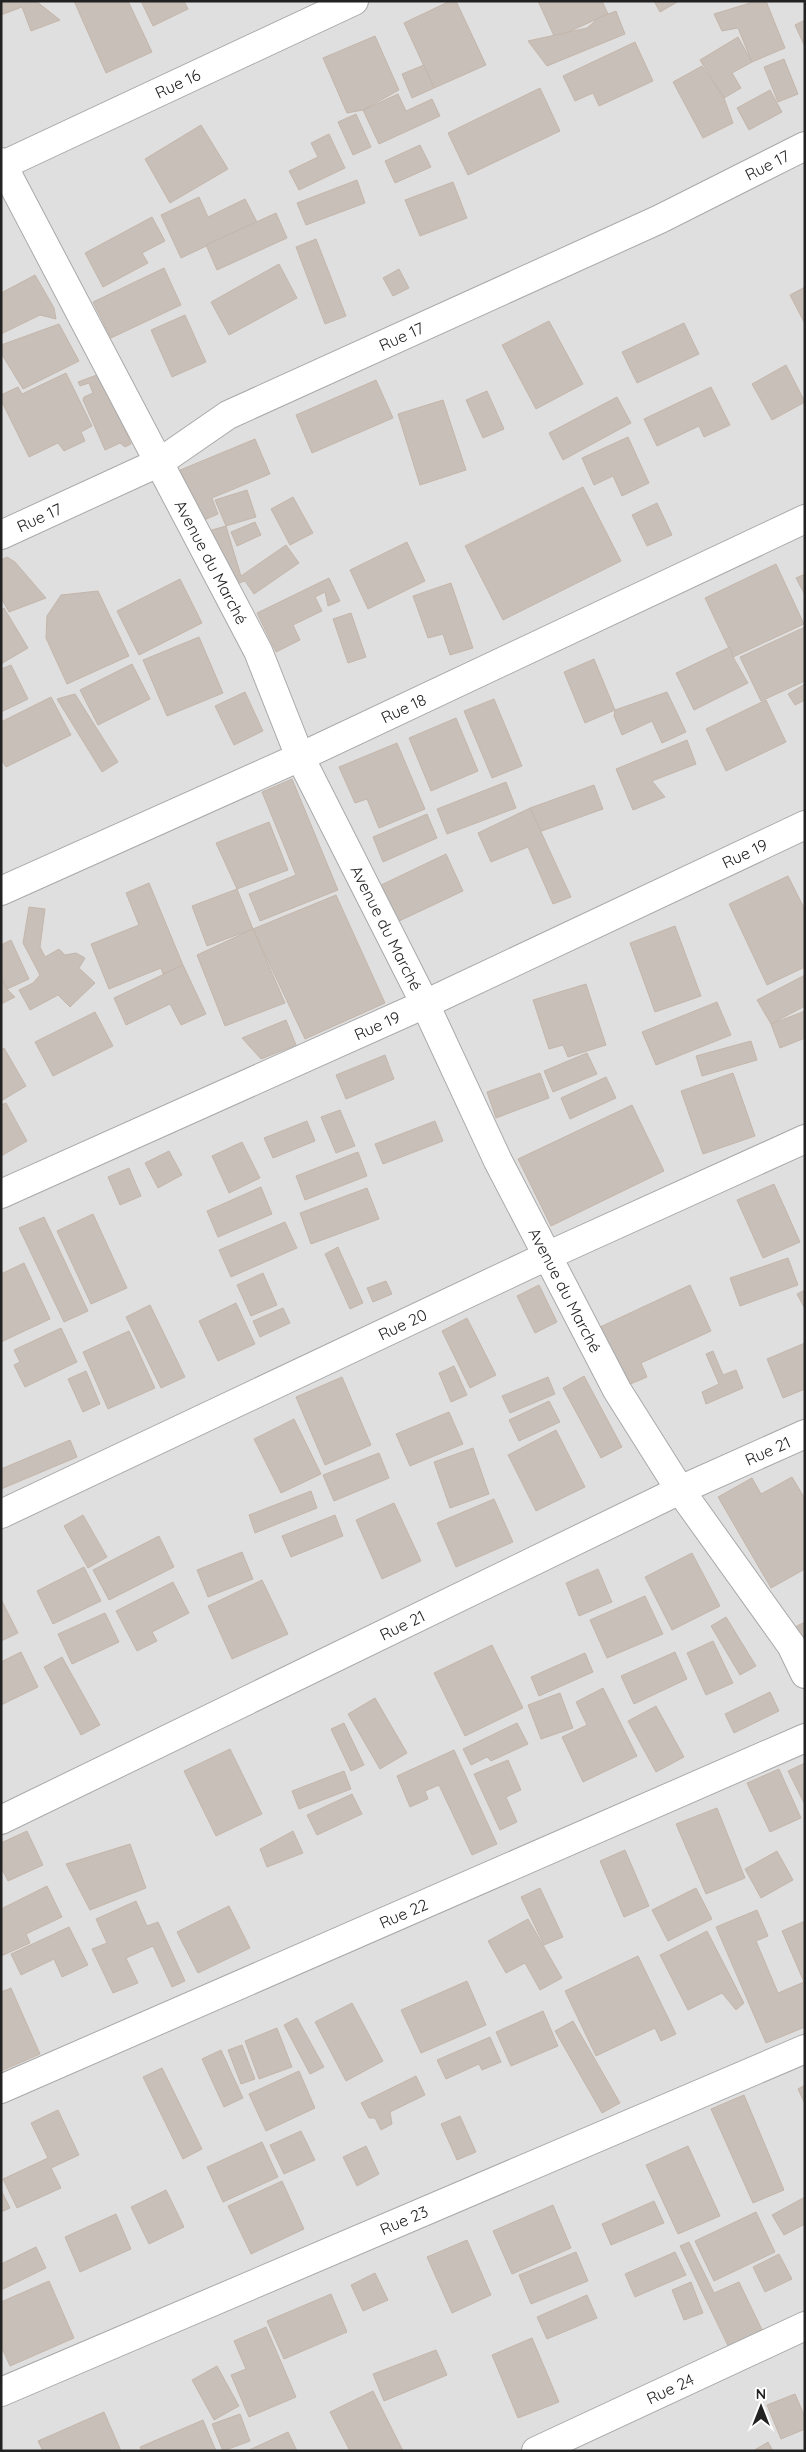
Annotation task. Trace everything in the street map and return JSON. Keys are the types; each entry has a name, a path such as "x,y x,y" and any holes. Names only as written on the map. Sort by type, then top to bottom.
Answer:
{"street":[{"name":"Rue 16","path":"2,165 354,1"},
{"name":"Rue 17","path":"1,535 160,462 228,415 660,219 805,146"},
{"name":"Avenue du Marché","path":"2,165 258,651 300,757 425,1004 498,1161 617,1390 680,1490 791,1645 805,1674"},
{"name":"Rue 18","path":"1,891 300,757 805,519"},
{"name":"Rue 19","path":"1,1194 425,1004 805,825"},
{"name":"Rue 20","path":"1,1514 547,1256 805,1139"},
{"name":"Rue 21","path":"1,1820 680,1490 805,1434"},
{"name":"Rue 22","path":"1,2089 805,1738"},
{"name":"Rue 23","path":"1,2392 805,2049"},
{"name":"Rue 24","path":"536,2451 805,2326"}],"shaded area":[{"path":"1,1 805,1 805,2451 1,2451"}],"building":[{"path":"1,1 36,1 60,20 31,31 22,7 1,15"},
{"path":"74,1 128,1 152,52 106,73"},
{"path":"141,1 184,1 188,9 153,26"},
{"path":"450,1 456,1 486,65 434,88 404,23"},
{"path":"538,1 602,1 608,14 555,38"},
{"path":"654,1 679,1 660,12"},
{"path":"749,1 766,1 785,48 752,62 738,28 722,31 714,14 750,3"},
{"path":"616,11 625,34 547,66 528,41 587,28 600,17"},
{"path":"805,20 805,47 795,25"},
{"path":"375,36 399,90 363,110 347,113 323,58"},
{"path":"738,37 752,62 732,73 741,88 724,98 700,60"},
{"path":"635,42 653,81 599,106 593,93 575,101 563,76"},
{"path":"784,59 798,94 778,102 764,67"},
{"path":"424,65 434,88 412,98 402,74"},
{"path":"702,66 724,98 733,123 703,138 673,82"},
{"path":"540,88 560,131 468,175 448,133"},
{"path":"770,90 782,112 749,130 737,108"},
{"path":"398,94 406,111 432,99 440,116 379,144 363,110"},
{"path":"356,114 371,147 353,155 338,122"},
{"path":"201,125 228,169 170,203 145,159"},
{"path":"329,134 345,168 299,190 289,171 318,157 311,143"},
{"path":"420,145 431,167 395,183 385,161"},
{"path":"357,180 365,203 306,225 297,203"},
{"path":"453,182 467,218 420,236 405,200"},
{"path":"199,197 208,217 245,199 257,222 181,258 161,215"},
{"path":"276,213 287,238 217,270 206,245"},
{"path":"152,217 165,241 142,253 148,263 103,287 85,253"},
{"path":"316,239 346,316 325,324 296,247"},
{"path":"279,264 297,298 229,335 211,302"},
{"path":"164,268 181,305 111,338 93,302"},
{"path":"399,269 409,288 393,296 383,278"},
{"path":"35,275 54,308 56,319 40,315 1,334 1,293"},
{"path":"805,287 805,324 790,295"},
{"path":"185,315 206,362 172,377 151,330"},
{"path":"549,321 583,384 536,409 502,345"},
{"path":"684,323 699,354 637,383 622,352"},
{"path":"59,324 79,361 23,389 1,353 1,345"},
{"path":"786,365 805,402 772,420 752,384"},
{"path":"66,373 92,426 81,432 85,441 64,451 58,443 29,457 1,400 1,395 18,387 22,394"},
{"path":"102,373 131,444 125,447 120,443 105,450 83,400 84,397 93,393 89,383 80,386 78,382"},
{"path":"376,380 393,418 312,453 296,415"},
{"path":"711,387 730,425 704,437 699,426 657,446 644,419"},
{"path":"487,391 504,429 483,438 466,400"},
{"path":"617,397 631,423 563,460 549,433"},
{"path":"443,400 466,470 420,485 398,414"},
{"path":"628,437 649,483 622,496 613,476 594,485 582,458"},
{"path":"255,439 270,474 212,498 218,514 195,524 173,473"},
{"path":"583,487 621,561 503,620 465,546"},
{"path":"247,490 256,517 226,526 215,500"},
{"path":"293,497 313,533 290,545 271,509"},
{"path":"657,503 672,535 647,546 632,515"},
{"path":"255,522 261,535 237,546 231,532"},
{"path":"226,526 241,576 286,545 299,563 254,594 245,581 225,588 208,531"},
{"path":"407,542 425,581 368,609 350,570"},
{"path":"7,557 15,562 46,598 9,612 1,598 1,560"},
{"path":"776,564 804,624 733,657 705,598"},
{"path":"805,574 805,595 796,578"},
{"path":"329,578 340,601 328,606 325,592 315,597 322,611 293,625 300,640 276,652 257,613"},
{"path":"180,579 202,623 139,655 117,611"},
{"path":"451,583 473,648 450,655 443,634 428,638 413,596"},
{"path":"98,591 129,656 67,684 46,638 47,616 61,595"},
{"path":"4,608 28,648 1,664 1,610"},
{"path":"351,613 366,657 348,663 333,619"},
{"path":"805,627 805,681 761,701 740,657"},
{"path":"199,637 223,693 167,716 143,660"},
{"path":"730,647 733,657 748,683 694,710 676,673"},
{"path":"594,659 615,710 585,723 564,672"},
{"path":"132,664 150,699 98,725 80,690"},
{"path":"11,665 28,699 1,712 1,669"},
{"path":"805,684 805,700 795,705 788,694"},
{"path":"245,692 263,731 234,745 215,706"},
{"path":"667,692 686,732 662,743 652,721 622,735 614,716 615,710"},
{"path":"75,694 118,762 102,772 57,699"},
{"path":"51,697 71,735 6,767 1,759 1,722"},
{"path":"494,699 522,766 492,778 464,711"},
{"path":"766,700 786,742 726,771 706,729"},
{"path":"456,718 478,771 431,791 409,738"},
{"path":"687,740 696,764 652,781 665,797 633,810 616,769"},
{"path":"397,743 425,809 379,828 367,799 355,803 339,767"},
{"path":"292,779 338,890 260,921 249,894 296,875 262,792"},
{"path":"506,782 516,808 447,834 437,809"},
{"path":"594,785 603,809 539,832 530,808"},
{"path":"530,808 571,897 553,904 528,847 491,862 478,833"},
{"path":"427,814 437,838 383,862 373,837"},
{"path":"269,822 288,870 237,889 216,843"},
{"path":"446,854 463,891 397,922 379,886"},
{"path":"788,876 805,910 805,967 767,985 729,904"},
{"path":"149,883 183,965 163,974 161,968 109,989 91,944 139,925 126,893"},
{"path":"237,889 253,929 207,946 192,906"},
{"path":"336,895 385,1003 305,1039 253,929"},
{"path":"29,907 45,909 40,947 45,957 59,949 65,955 76,953 85,958 79,968 95,983 70,1007 58,995 30,1010 19,990 33,983 40,975 23,943"},
{"path":"675,926 701,996 655,1012 630,943"},
{"path":"253,929 285,1003 225,1026 197,955"},
{"path":"11,940 29,979 7,989 1,976 1,945"},
{"path":"183,965 206,1014 181,1025 170,1004 126,1025 114,998"},
{"path":"805,975 805,1006 771,1024 757,1000"},
{"path":"1,976 7,989 15,997 1,1004"},
{"path":"586,984 606,1045 568,1057 563,1045 549,1049 533,1000"},
{"path":"717,1002 731,1035 656,1065 642,1032"},
{"path":"805,1011 805,1038 780,1048 771,1024"},
{"path":"95,1012 113,1046 53,1076 35,1042"},
{"path":"286,1020 296,1045 261,1059 242,1038"},
{"path":"751,1041 757,1060 702,1076 696,1056"},
{"path":"4,1048 26,1086 1,1101 1,1050"},
{"path":"587,1053 597,1074 553,1092 544,1071"},
{"path":"385,1055 394,1079 346,1099 336,1075"},
{"path":"540,1073 549,1098 496,1118 487,1092"},
{"path":"733,1073 755,1136 703,1154 681,1091"},
{"path":"606,1077 616,1098 570,1119 561,1098"},
{"path":"6,1103 27,1141 1,1156 1,1105"},
{"path":"632,1105 664,1171 551,1226 518,1159"},
{"path":"340,1110 355,1146 336,1153 321,1117"},
{"path":"307,1121 315,1141 273,1158 264,1138"},
{"path":"435,1121 443,1141 383,1164 375,1144"},
{"path":"242,1142 260,1178 229,1193 212,1156"},
{"path":"169,1151 182,1175 158,1188 145,1163"},
{"path":"358,1152 367,1176 305,1200 296,1176"},
{"path":"129,1168 141,1196 120,1205 108,1177"},
{"path":"774,1184 800,1242 763,1258 737,1200"},
{"path":"261,1187 272,1214 218,1237 207,1211"},
{"path":"367,1188 379,1219 311,1244 300,1213"},
{"path":"93,1214 127,1288 91,1304 57,1231"},
{"path":"44,1217 88,1311 64,1322 19,1228"},
{"path":"285,1222 297,1248 231,1277 219,1250"},
{"path":"338,1247 363,1303 350,1309 325,1254"},
{"path":"788,1258 798,1285 740,1306 730,1278"},
{"path":"24,1263 50,1319 1,1342 1,1274"},
{"path":"263,1273 277,1305 251,1316 237,1285"},
{"path":"386,1281 392,1294 373,1302 367,1288"},
{"path":"539,1285 557,1322 535,1333 517,1296"},
{"path":"690,1285 711,1331 641,1363 647,1377 628,1385 600,1327"},
{"path":"805,1290 805,1309 797,1294"},
{"path":"236,1303 255,1344 218,1361 199,1321"},
{"path":"150,1305 185,1377 161,1388 126,1317"},
{"path":"283,1308 290,1323 260,1337 253,1321"},
{"path":"467,1318 496,1375 470,1388 442,1331"},
{"path":"61,1328 77,1362 25,1387 14,1365 20,1362 14,1350"},
{"path":"129,1331 155,1388 108,1409 83,1352"},
{"path":"805,1343 805,1389 783,1398 767,1359"},
{"path":"713,1351 723,1375 736,1370 743,1388 706,1404 702,1392 719,1384 706,1354"},
{"path":"454,1366 467,1395 451,1402 439,1373"},
{"path":"86,1371 100,1404 83,1412 68,1379"},
{"path":"584,1376 622,1447 601,1458 563,1388"},
{"path":"342,1377 371,1445 325,1465 296,1397"},
{"path":"548,1377 555,1394 510,1413 502,1396"},
{"path":"549,1401 560,1422 519,1441 509,1420"},
{"path":"449,1412 463,1444 410,1466 396,1434"},
{"path":"294,1419 321,1474 281,1493 254,1439"},
{"path":"556,1430 585,1487 536,1511 508,1455"},
{"path":"70,1440 77,1457 1,1489 1,1469"},
{"path":"473,1448 489,1494 450,1508 434,1462"},
{"path":"379,1453 389,1478 334,1501 323,1475"},
{"path":"792,1477 805,1499 805,1569 771,1588 718,1497 752,1478 761,1494"},
{"path":"311,1491 317,1508 255,1533 249,1515"},
{"path":"494,1499 513,1542 456,1567 437,1523"},
{"path":"394,1503 421,1561 382,1579 356,1520"},
{"path":"83,1515 107,1557 88,1568 64,1526"},
{"path":"335,1515 343,1536 291,1557 282,1536"},
{"path":"159,1536 174,1567 109,1600 93,1570"},
{"path":"242,1552 253,1579 208,1597 197,1570"},
{"path":"692,1553 720,1606 672,1630 645,1577"},
{"path":"84,1567 101,1601 53,1624 37,1591"},
{"path":"598,1569 612,1602 579,1616 566,1583"},
{"path":"262,1580 288,1634 232,1659 208,1606"},
{"path":"173,1582 189,1613 152,1632 157,1641 137,1651 116,1611"},
{"path":"645,1596 663,1634 607,1658 590,1620"},
{"path":"1,1599 18,1633 1,1641"},
{"path":"105,1613 119,1642 72,1664 58,1634"},
{"path":"726,1617 756,1666 740,1675 711,1626"},
{"path":"805,1622 805,1644 795,1627"},
{"path":"713,1641 733,1683 706,1695 687,1653"},
{"path":"492,1645 523,1708 465,1736 434,1673"},
{"path":"21,1652 38,1687 1,1705 1,1662"},
{"path":"675,1652 687,1679 634,1704 621,1676"},
{"path":"585,1653 593,1672 539,1696 531,1677"},
{"path":"62,1657 100,1725 81,1735 44,1667"},
{"path":"603,1688 637,1756 583,1782 562,1737 587,1725 576,1702"},
{"path":"770,1692 779,1711 734,1733 725,1714"},
{"path":"560,1693 573,1728 541,1739 528,1705"},
{"path":"375,1698 407,1753 380,1769 348,1714"},
{"path":"656,1706 684,1757 656,1772 628,1721"},
{"path":"344,1723 364,1765 351,1771 331,1729"},
{"path":"517,1723 528,1744 491,1761 487,1757 471,1765 463,1749"},
{"path":"230,1749 262,1814 216,1836 184,1771"},
{"path":"454,1750 497,1844 472,1855 439,1785 425,1791 428,1799 410,1807 397,1776"},
{"path":"508,1760 521,1790 506,1797 517,1822 500,1830 474,1774"},
{"path":"805,1763 805,1805 788,1771"},
{"path":"779,1769 801,1818 770,1832 747,1783"},
{"path":"344,1771 351,1789 299,1809 292,1791"},
{"path":"352,1794 362,1814 317,1835 307,1815"},
{"path":"717,1808 745,1878 706,1894 676,1824"},
{"path":"27,1831 43,1865 8,1881 1,1867 1,1843"},
{"path":"293,1831 303,1853 267,1867 260,1849"},
{"path":"130,1844 146,1888 90,1910 66,1864"},
{"path":"625,1850 649,1906 624,1917 600,1861"},
{"path":"777,1851 793,1880 761,1898 745,1869"},
{"path":"47,1886 62,1917 26,1934 30,1943 1,1956 1,1909"},
{"path":"540,1888 563,1937 544,1945 521,1897"},
{"path":"696,1888 712,1919 668,1941 652,1910"},
{"path":"136,1901 147,1926 158,1922 185,1981 172,1987 153,1946 126,1958 138,1983 113,1993 92,1949 107,1943 96,1919"},
{"path":"229,1906 250,1948 198,1973 177,1932"},
{"path":"757,1910 768,1936 756,1941 778,1993 804,1982 782,1931 805,1921 805,2027 766,2043 716,1927"},
{"path":"528,1919 562,1978 540,1990 525,1963 506,1973 488,1941"},
{"path":"69,1927 88,1965 62,1977 54,1959 21,1975 11,1954"},
{"path":"707,1931 744,2003 736,2010 722,1993 688,2010 660,1955"},
{"path":"638,1956 676,2034 661,2041 655,2028 596,2056 565,1991"},
{"path":"467,1981 486,2025 421,2053 401,2010"},
{"path":"11,1988 40,2054 1,2071 1,1992"},
{"path":"352,2003 383,2061 346,2081 315,2022"},
{"path":"543,2011 558,2046 511,2066 496,2032"},
{"path":"297,2018 324,2067 310,2074 284,2025"},
{"path":"573,2021 620,2103 602,2113 555,2031"},
{"path":"277,2028 292,2067 259,2079 245,2041"},
{"path":"490,2037 501,2062 482,2070 479,2064 446,2079 437,2060"},
{"path":"242,2045 255,2079 241,2084 228,2050"},
{"path":"221,2050 243,2098 224,2107 202,2059"},
{"path":"162,2068 202,2149 183,2159 143,2077"},
{"path":"299,2071 315,2108 266,2131 249,2094"},
{"path":"416,2076 425,2095 390,2112 392,2124 381,2130 375,2118 369,2118 361,2103"},
{"path":"805,2085 805,2104 798,2089"},
{"path":"744,2095 784,2190 753,2203 711,2109"},
{"path":"58,2110 79,2155 51,2168 61,2188 17,2208 3,2179 48,2158 31,2123"},
{"path":"460,2116 476,2152 457,2160 441,2124"},
{"path":"301,2131 315,2160 284,2174 270,2145"},
{"path":"262,2142 278,2177 223,2202 207,2167"},
{"path":"366,2146 379,2174 357,2186 343,2157"},
{"path":"688,2146 720,2216 678,2234 646,2165"},
{"path":"282,2181 304,2229 251,2254 228,2206"},
{"path":"1,2190 10,2208 1,2212"},
{"path":"166,2190 184,2227 149,2244 131,2207"},
{"path":"805,2197 805,2224 784,2235 772,2215"},
{"path":"654,2201 664,2223 611,2245 602,2224"},
{"path":"553,2205 571,2248 512,2274 493,2231"},
{"path":"756,2212 775,2252 714,2281 695,2241"},
{"path":"116,2214 131,2249 80,2272 65,2237"},
{"path":"467,2240 491,2295 452,2313 427,2257"},
{"path":"689,2242 714,2293 739,2282 766,2338 732,2354 680,2246"},
{"path":"36,2247 46,2268 1,2290 1,2264"},
{"path":"576,2252 588,2281 531,2304 519,2275"},
{"path":"675,2252 686,2275 635,2297 625,2274"},
{"path":"779,2254 792,2279 765,2292 753,2267"},
{"path":"375,2273 388,2300 363,2311 351,2285"},
{"path":"49,2281 74,2338 10,2366 1,2346 1,2302"},
{"path":"691,2282 703,2313 684,2320 672,2290"},
{"path":"331,2294 347,2332 284,2359 267,2321"},
{"path":"587,2295 597,2318 547,2339 537,2317"},
{"path":"266,2327 296,2397 249,2417 231,2375 246,2369 234,2341"},
{"path":"532,2338 559,2402 518,2418 492,2355"},
{"path":"436,2350 447,2375 384,2401 373,2374"},
{"path":"217,2366 239,2406 214,2420 192,2380"},
{"path":"373,2391 403,2451 350,2451 330,2412"},
{"path":"795,2394 805,2417 805,2429 781,2439 767,2405"},
{"path":"104,2412 121,2451 43,2451 38,2441"},
{"path":"240,2414 250,2441 223,2451 212,2424"},
{"path":"203,2420 216,2451 142,2451 140,2447"},
{"path":"288,2432 297,2451 247,2451"},
{"path":"768,2442 773,2451 753,2451"}]}
